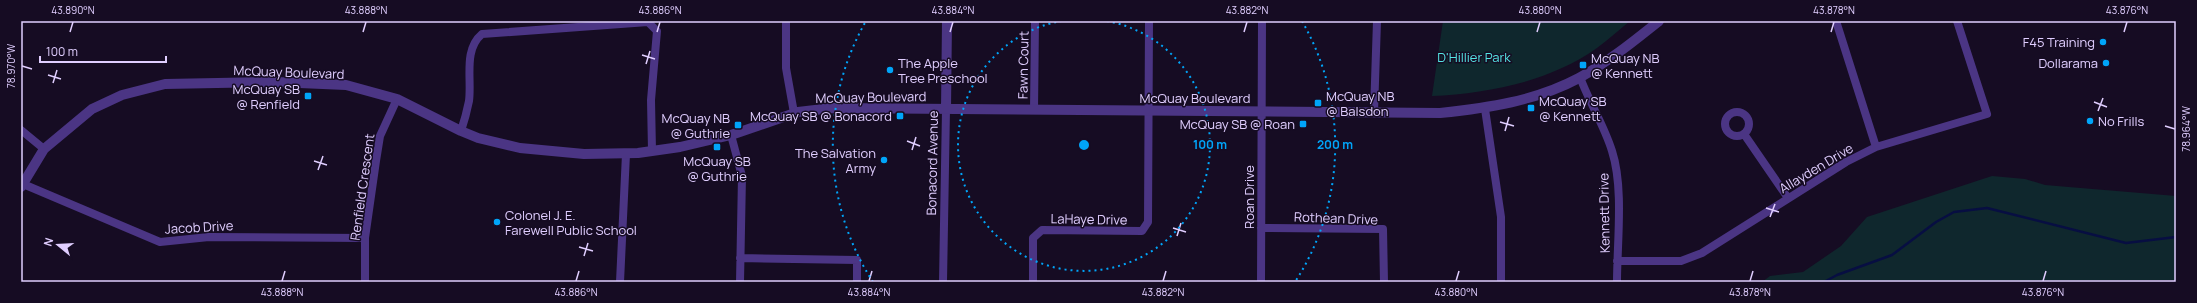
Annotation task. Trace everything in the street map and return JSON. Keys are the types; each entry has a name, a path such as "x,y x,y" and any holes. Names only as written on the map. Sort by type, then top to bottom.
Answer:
{"street":[{"path":"786,21 786,68 794,113"},
{"name":"Bonacord Avenue","path":"943,282 947,21"},
{"name":"Fawn Court","path":"1034,110 1036,21"},
{"path":"1149,21 1149,111"},
{"name":"Roan Drive","path":"1261,282 1262,21"},
{"path":"1374,112 1377,21"},
{"name":"McQuay Boulevard","path":"22,185 44,149 92,109 122,95 165,84 276,82 346,85 397,99 461,131 496,142 545,152 626,154 680,147 731,135 794,113 832,108 1374,112 1440,114 1485,109 1535,96 1580,77 1619,53 1659,21"},
{"path":"1836,21 1876,148"},
{"name":"Allayden Drive","path":"1617,261 1681,261 1702,253 1846,162 1876,148 1987,114 1957,21"},
{"path":"461,131 469,101 471,50 474,40 482,34 648,22 657,31 651,100 652,151"},
{"name":"Kennett Drive","path":"1580,77 1612,152 1617,178 1617,282"},
{"name":"Renfield Crescent","path":"365,282 365,238 380,136 397,99"},
{"path":"1485,109 1501,216 1501,282"},
{"name":"LaHaye Drive","path":"1033,282 1033,238 1042,230 1142,231 1148,222 1149,111"},
{"path":"21,130 44,149"},
{"path":"1744,134 1788,198"},
{"path":"731,135 742,176 740,282"},
{"path":"620,282 626,154"},
{"name":"Jacob Drive","path":"22,185 160,242 210,237 365,238"},
{"name":"Rothean Drive","path":"1261,228 1384,229 1384,282"},
{"path":"740,258 857,260 857,282"}],"green space":[{"name":"D'Hillier Park","path":"1443,21 1630,21 1597,48 1578,60 1539,77 1518,84 1475,92 1432,96"},
{"path":"1992,176 2025,179 2045,185 2176,196 2176,280 1762,282 1770,276 1803,272 1841,246 1867,217"}],"waterway":[{"path":"1824,282 1837,275 1892,255 1936,222 1954,212 1987,208 2126,243 2176,237"}],"place":[{"name":"F45 Training","path":"2103,42"},
{"name":"Dollarama","path":"2106,63"},
{"name":"McQuay NB @ Kennett","path":"1583,65"},
{"name":"The Apple Tree Preschool","path":"890,70"},
{"name":"McQuay SB @ Renfield","path":"308,96"},
{"name":"McQuay NB @ Balsdon","path":"1318,103"},
{"name":"McQuay SB @ Kennett","path":"1531,108"},
{"name":"McQuay SB @ Bonacord","path":"900,116"},
{"name":"No Frills","path":"2090,121"},
{"name":"McQuay SB @ Roan","path":"1303,124"},
{"name":"McQuay NB @ Guthrie","path":"738,125"},
{"name":"McQuay SB @ Guthrie","path":"717,147"},
{"name":"The Salvation Army","path":"884,160"},
{"name":"Colonel J. E. Farewell Public School","path":"497,222"}]}
